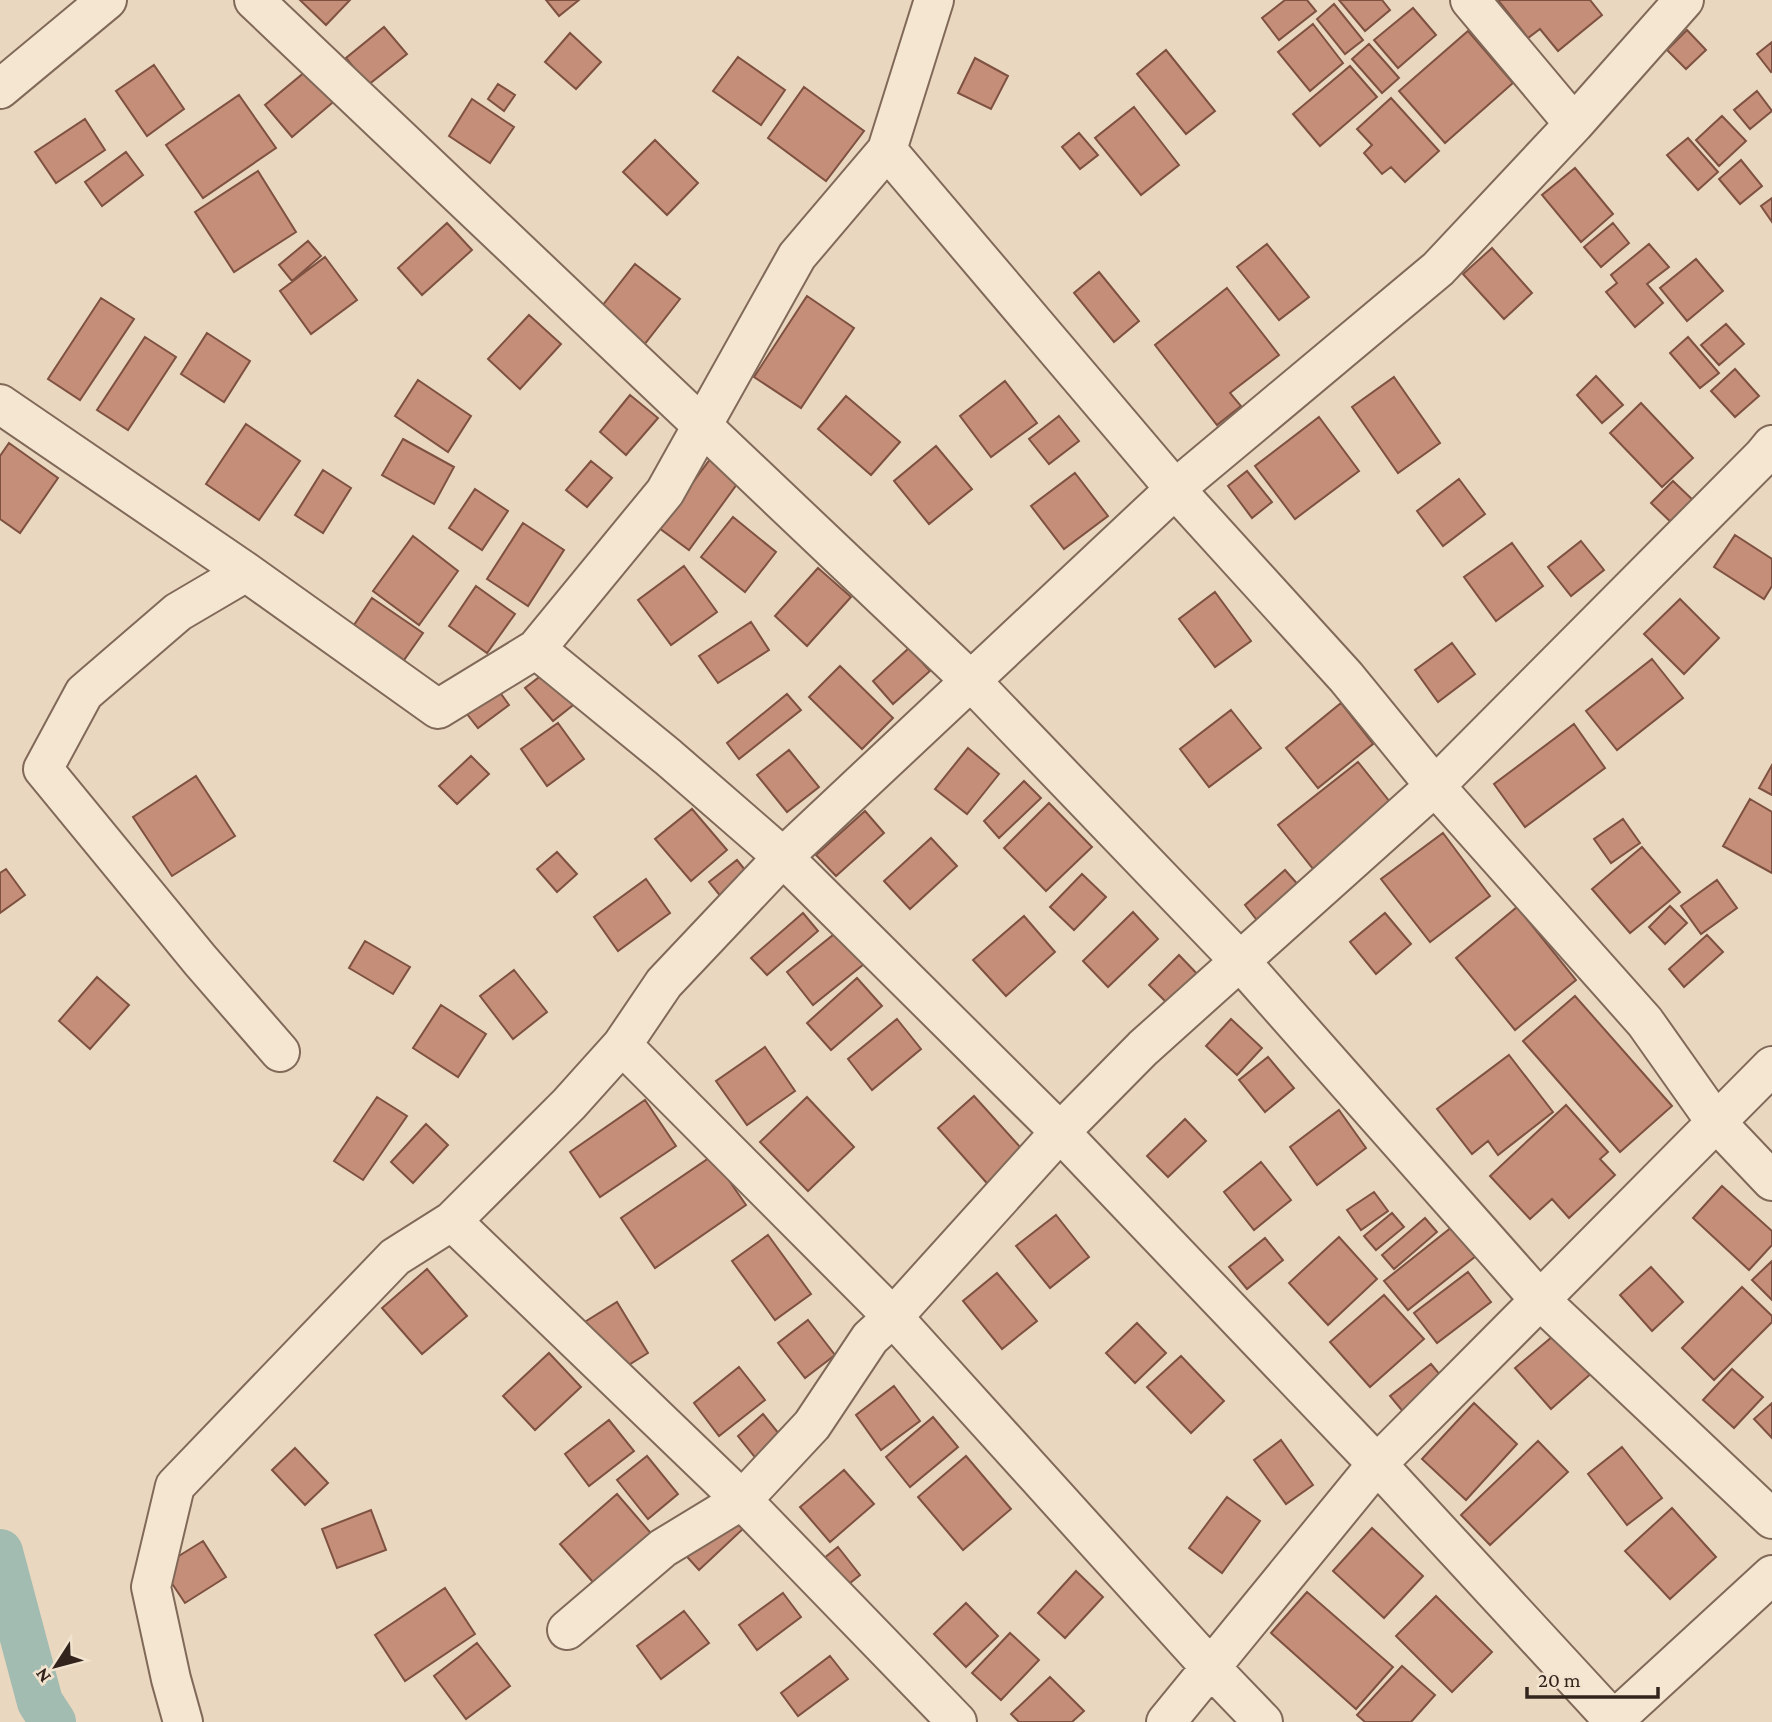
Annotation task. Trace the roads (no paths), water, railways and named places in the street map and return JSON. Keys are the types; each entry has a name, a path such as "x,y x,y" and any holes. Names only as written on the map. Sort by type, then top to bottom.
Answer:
{"street":[{"path":"0,89 107,0"},
{"path":"254,0 970,680 1239,960 1539,1299 1772,1519"},
{"path":"1470,0 1574,124"},
{"path":"183,1722 170,1679 151,1587 175,1486 395,1257 452,1221 569,1104 622,1045 664,983 783,857 1175,489 1438,269 1574,124 1684,0"},
{"path":"0,404 246,572 438,709 536,649 664,492 797,256 887,150 926,5"},
{"path":"887,150 1175,489 1346,677 1435,786 1645,1022 1715,1121 1772,1181"},
{"path":"567,1630 663,1548 742,1500 812,1425 870,1338 893,1317 1060,1132 1143,1048 1435,786 1772,445"},
{"path":"246,572 178,611 84,693 43,769 200,960 280,1052"},
{"path":"536,649 668,757 783,857 1060,1132 1377,1464 1613,1722 1772,1575"},
{"path":"622,1045 893,1317 1210,1667 1264,1722"},
{"path":"1166,1722 1377,1464 1772,1066"},
{"path":"452,1221 742,1500 957,1722"}],"waterway":[{"path":"0,1552 40,1702 53,1722"}]}
